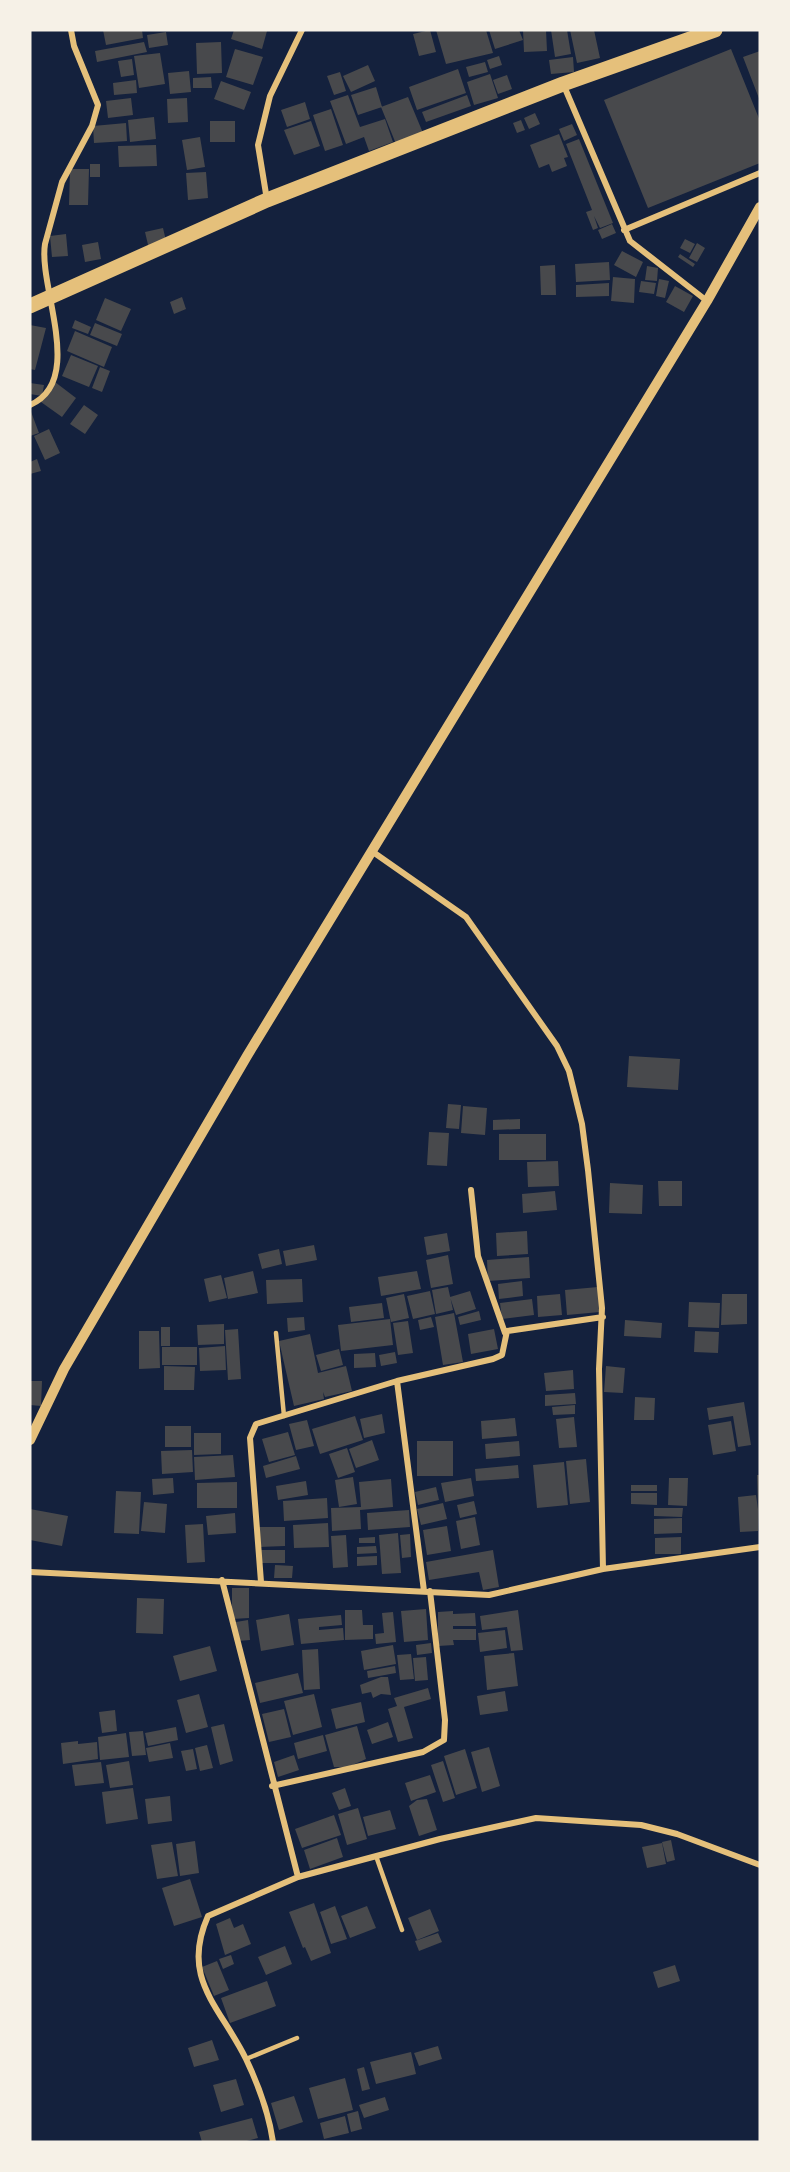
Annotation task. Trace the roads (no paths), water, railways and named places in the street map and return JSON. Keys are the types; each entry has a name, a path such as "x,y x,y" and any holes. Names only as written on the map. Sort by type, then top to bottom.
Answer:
{"main road":[{"path":"30,306 267,200 563,84 715,30"}],"street":[{"path":"30,405 44,396 57,358 58,339 49,297 43,253 45,244 62,182 92,126 98,105 74,46 71,30"},
{"path":"267,200 258,145 270,96 302,30"},
{"path":"563,84 630,241 707,301"},
{"path":"624,230 760,173"},
{"path":"30,1440 64,1369 247,1056 707,301 760,207"},
{"path":"373,852 466,917 557,1046 569,1071 582,1124 603,1317 599,1401 603,1569"},
{"path":"261,1582 250,1438 256,1424 397,1381 502,1355 505,1333 478,1256 471,1190"},
{"path":"505,1333 603,1317"},
{"path":"272,1786 423,1752 444,1740 445,1720 397,1381"},
{"path":"30,1572 489,1594 603,1569 760,1547"},
{"path":"222,1580 272,1786 298,1877"},
{"path":"273,2142 263,2102 246,2059 205,1988 197,1956 200,1934 208,1916 298,1877 375,1856 536,1818 641,1825 677,1834 760,1864"}],"lane":[{"path":"276,1333 284,1416"},
{"path":"375,1856 402,1930"},
{"path":"246,2059 297,2038"}]}
